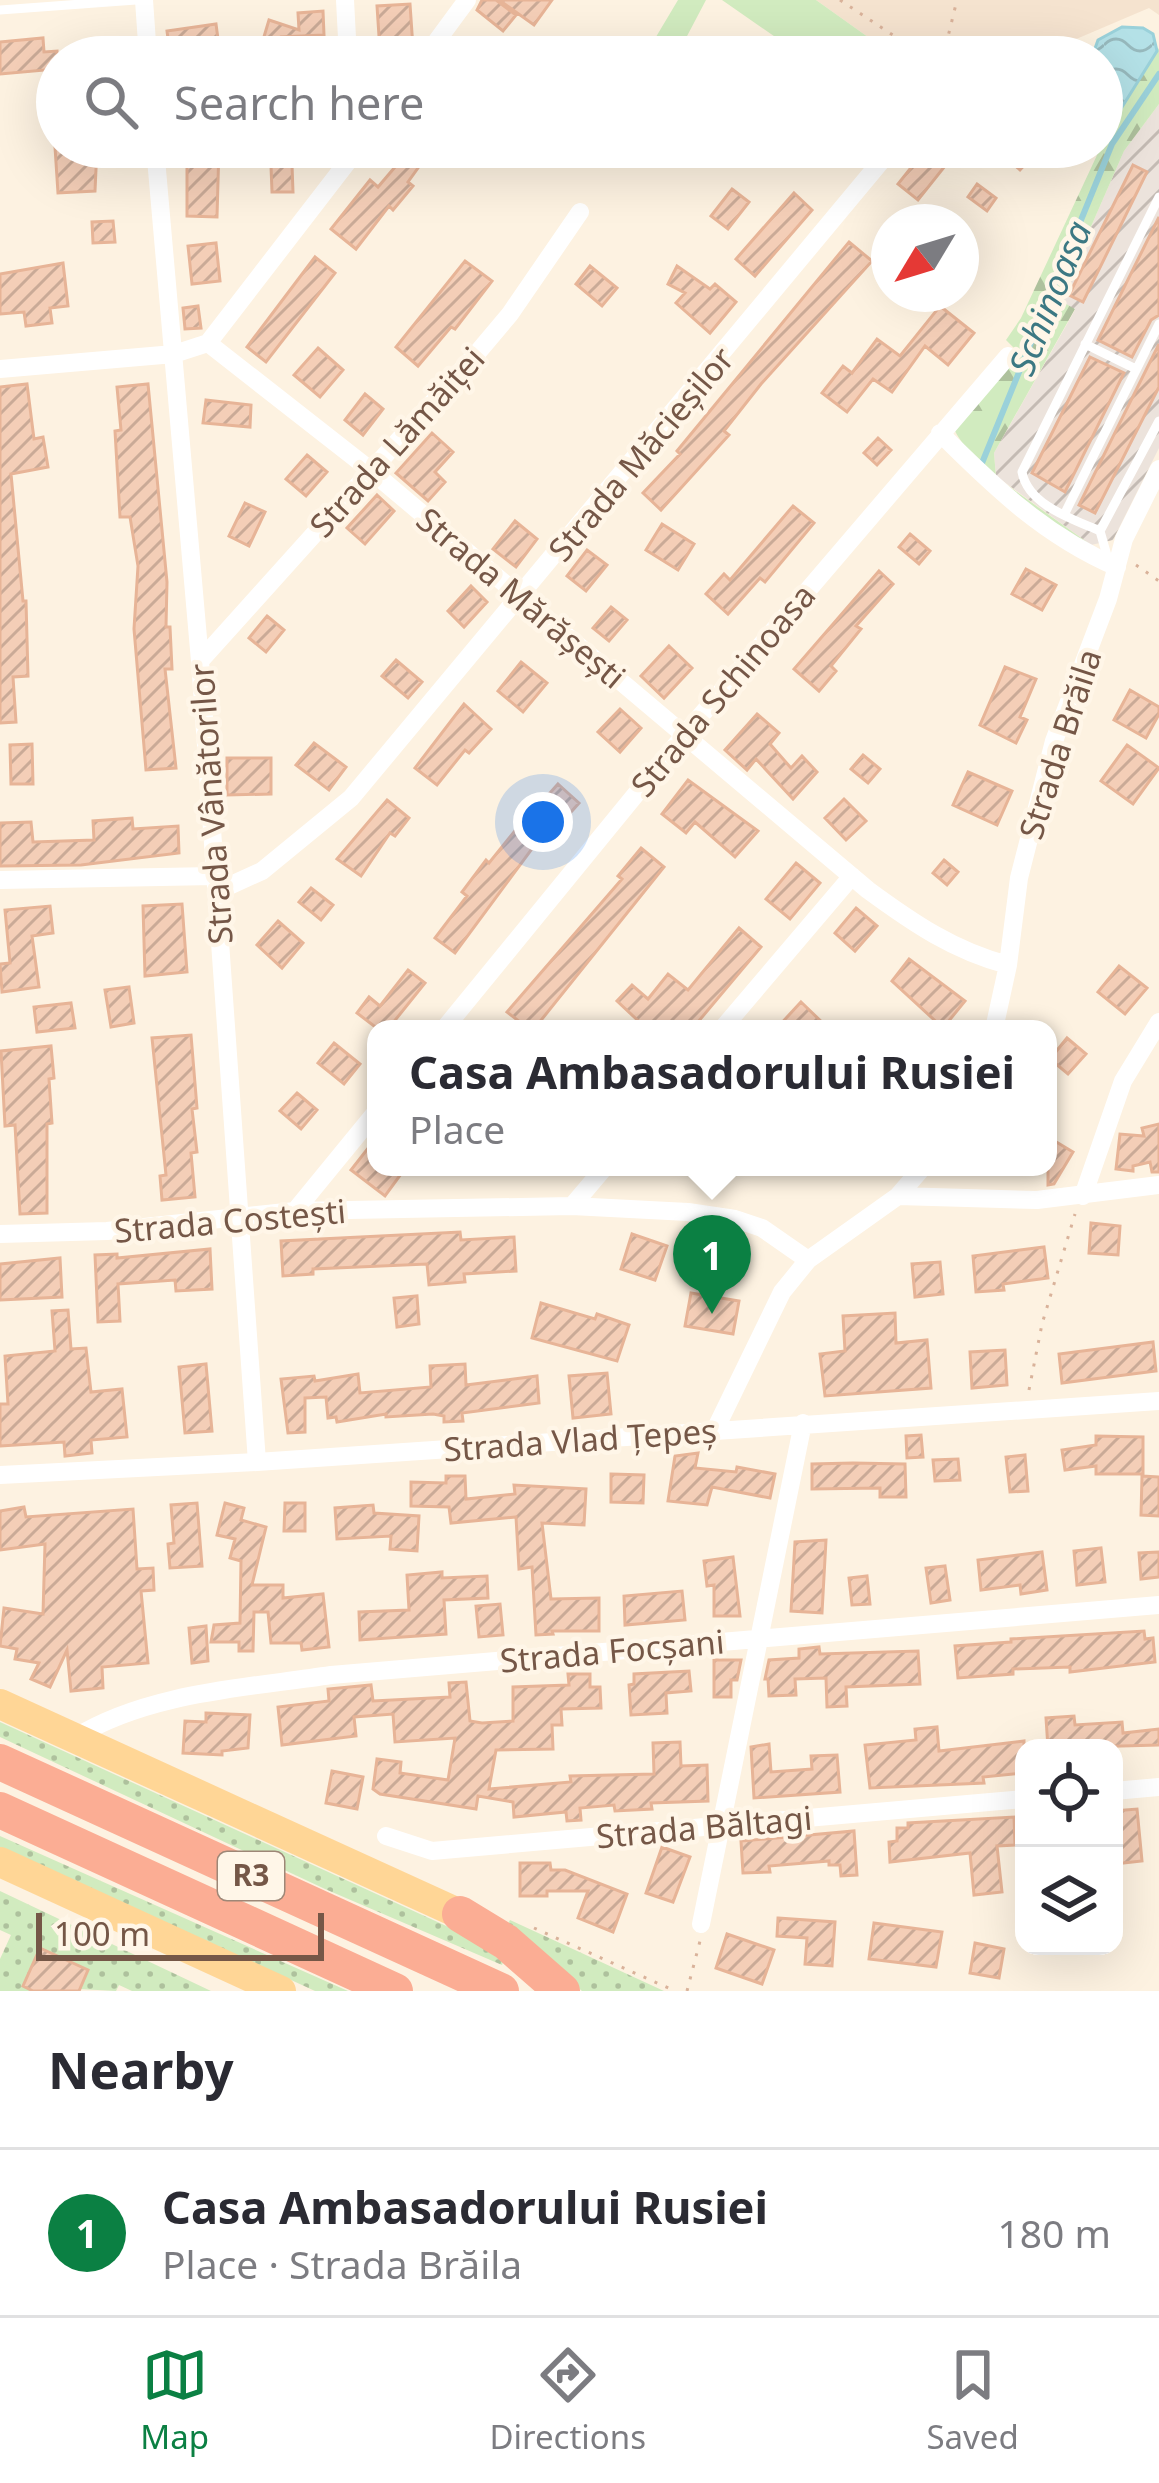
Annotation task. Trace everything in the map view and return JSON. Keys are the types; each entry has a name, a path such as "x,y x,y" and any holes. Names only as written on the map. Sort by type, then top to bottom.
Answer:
{"highway":[{"name":"R3","path":"0,1762 501,1991"},
{"name":"R3","path":"0,1810 395,1991"},
{"name":"R3","path":"460,1914 506,1942 562,1991"}],"main road":[{"name":"R3","path":"0,1704 460,1914"},
{"path":"0,1862 236,1982 281,1991"}],"street":[{"path":"140,0 145,36"},
{"path":"345,0 347,36"},
{"path":"440,36 467,0"},
{"name":"Strada Vânătorilor","path":"157,168 200,661 257,1462"},
{"path":"0,369 174,354 208,343 342,168"},
{"name":"Strada Măcieșilor","path":"216,883 262,871 351,798 876,168"},
{"name":"Strada Lămăiței","path":"200,661 511,314 580,212"},
{"name":"Strada Mărășești","path":"208,343 369,470 852,876 942,940 969,955 1008,965"},
{"name":"Strada Schinoasa","path":"451,1020 685,734 1008,356"},
{"path":"940,433 999,493 1038,524 1115,562"},
{"name":"Strada Brăila","path":"996,1020 1019,878 1054,741 1108,599 1115,562 1159,470"},
{"path":"730,1020 852,876"},
{"path":"0,880 216,883"},
{"path":"1083,1196 1124,1081 1159,1022"},
{"path":"295,1211 367,1123"},
{"path":"572,1206 597,1176"},
{"path":"715,1430 782,1292 808,1260 898,1196 915,1176"},
{"path":"898,1196 1036,1200 1159,1185"},
{"name":"Strada Costești","path":"0,1234 107,1231 295,1211 572,1206 735,1219 762,1228 808,1260"},
{"name":"Strada Vlad Țepeș","path":"0,1475 1159,1401"},
{"path":"701,1924 803,1424"},
{"name":"Strada Focșani","path":"74,1738 131,1712 331,1675 1159,1605"},
{"path":"1123,1790 1159,1787"},
{"name":"Strada Băltagi","path":"386,1836 432,1851 1015,1800"}],"lane":[{"path":"0,10 140,0"},
{"path":"1115,562 1100,531 1064,515 1028,489 1022,472 1159,197"},
{"path":"1064,515 1159,324"},
{"path":"1085,344 1136,369"},
{"path":"1100,531 1159,422"}],"path":[{"path":"839,0 894,36"},
{"path":"948,36 957,0"},
{"path":"1115,562 1159,581"},
{"path":"1025,1409 1042,1324 1083,1196"},
{"path":"525,1924 675,1991"},
{"path":"687,1991 701,1924"}],"shaded area":[{"path":"816,0 1159,0 1159,15 1149,8 1083,36 867,36"},
{"path":"1159,104 1159,448 1113,540 1091,545 996,476 994,453 1075,310 1059,300 1117,168 1123,168 1124,151"}],"green space":[{"path":"678,0 706,0 687,36 657,36"},
{"path":"722,0 816,0 867,36 774,36"},
{"path":"1159,48 1159,104 1123,153 1123,105"},
{"path":"1091,168 1117,168 1059,300 1075,309 994,453 996,477 1091,545 1016,496 979,462 955,431 1019,353 1006,340 1021,318"},
{"path":"0,1722 466,1935 502,1965 325,1889 0,1737"},
{"path":"0,1836 348,1991 315,1991 0,1847"},
{"path":"0,1891 211,1991 132,1991 119,1985 116,1991 23,1986 33,1991 0,1991 0,1959 11,1935 0,1930"},
{"path":"510,1920 664,1991 582,1991 507,1926"}],"water":[{"path":"1122,27 1143,28 1153,34 1157,51 1123,105 1123,36 1105,36"}],"building":[{"path":"482,0 496,0 516,15 503,31 477,10"},
{"path":"499,0 552,0 534,25"},
{"path":"410,4 412,36 379,36 377,6"},
{"path":"323,11 324,35 264,36 269,20 299,30 298,13"},
{"path":"216,24 218,36 168,36 167,31"},
{"path":"36,39 36,71 0,74 0,42"},
{"path":"1133,165 1147,172 1083,302 1069,295"},
{"path":"56,168 96,168 95,191 58,193"},
{"path":"187,168 218,168 217,217 187,216"},
{"path":"271,168 292,168 293,192 272,192"},
{"path":"394,168 418,168 408,182 413,186 393,210 389,206 356,249 331,229 370,180 378,187"},
{"path":"911,168 943,168 918,200 898,184"},
{"path":"977,184 996,198 987,211 968,197"},
{"path":"732,189 749,202 728,229 711,216"},
{"path":"794,193 812,210 755,276 736,259"},
{"path":"1159,217 1159,315 1151,320 1132,357 1098,340"},
{"path":"113,221 115,242 93,243 92,222"},
{"path":"849,242 871,260 761,384 724,431 729,435 661,510 643,493 680,454 677,451"},
{"path":"216,243 220,281 192,284 188,246"},
{"path":"315,257 335,273 266,362 247,347"},
{"path":"465,261 492,281 455,329 451,327 418,366 396,347"},
{"path":"63,263 68,306 50,308 52,323 26,326 24,312 0,314 0,274"},
{"path":"590,266 617,288 602,306 576,284"},
{"path":"677,266 710,289 715,284 736,302 710,333 676,303 685,293 668,284"},
{"path":"198,306 201,328 185,329 183,308"},
{"path":"935,312 948,312 974,333 948,365 925,346 892,392 873,379 847,412 822,393 843,366 852,373 877,339 900,356"},
{"path":"1159,344 1159,387 1095,513 1079,505"},
{"path":"318,348 343,370 320,397 294,375"},
{"path":"1090,357 1124,373 1065,492 1032,473"},
{"path":"27,384 34,439 43,437 48,467 11,474 26,601 28,676 13,677 16,722 0,723 0,387"},
{"path":"148,384 167,582 172,669 165,669 176,768 146,770 134,629 138,566 130,517 120,517 115,431 121,430 117,387"},
{"path":"365,394 383,409 363,435 345,420"},
{"path":"206,400 251,405 250,427 203,423"},
{"path":"432,433 453,452 435,472 445,482 428,501 396,473"},
{"path":"878,438 891,450 877,465 864,453"},
{"path":"307,455 327,472 306,496 286,479"},
{"path":"377,495 394,511 365,544 347,528"},
{"path":"245,503 265,512 249,546 229,536"},
{"path":"793,506 814,523 765,582 760,578 728,614 706,594 724,574 730,580"},
{"path":"515,521 537,539 516,567 493,549"},
{"path":"662,524 694,544 678,570 646,550"},
{"path":"910,534 930,551 919,564 899,547"},
{"path":"587,550 607,565 586,591 567,576"},
{"path":"1026,569 1056,585 1042,610 1012,594"},
{"path":"879,571 893,584 856,626 861,629 831,666 836,671 819,691 794,669"},
{"path":"471,586 487,602 464,627 448,611"},
{"path":"611,607 627,620 609,641 593,628"},
{"path":"267,616 284,630 266,652 249,638"},
{"path":"669,646 692,668 664,698 641,676"},
{"path":"396,660 422,682 408,698 382,676"},
{"path":"521,662 547,683 523,712 498,691"},
{"path":"1005,667 1036,679 1020,717 1027,720 1016,743 980,725"},
{"path":"1130,690 1159,707 1146,738 1114,720"},
{"path":"464,704 491,729 469,753 465,750 437,785 415,768"},
{"path":"620,709 641,728 620,752 598,732"},
{"path":"757,714 779,733 770,744 791,768 802,756 817,772 793,799 756,759 747,770 725,750"},
{"path":"314,743 346,767 329,790 296,765"},
{"path":"32,744 33,784 11,784 10,745"},
{"path":"1127,745 1159,768 1133,804 1101,781"},
{"path":"863,755 880,769 868,783 851,769"},
{"path":"227,758 271,758 271,794 227,795"},
{"path":"968,772 1012,791 997,825 953,805"},
{"path":"688,780 758,831 735,857 695,822 686,833 662,814"},
{"path":"558,784 579,803 563,821 542,802"},
{"path":"844,799 866,821 846,840 825,818"},
{"path":"387,800 409,818 395,836 390,833 361,876 337,859"},
{"path":"132,818 133,829 178,826 179,853 81,865 0,866 0,823 31,822 33,842 94,840 93,821"},
{"path":"518,827 537,842 455,953 435,938 467,896 462,892"},
{"path":"641,848 664,867 541,1020 517,1020 507,1012 622,879 618,876"},
{"path":"944,860 958,872 947,885 933,873"},
{"path":"796,863 820,883 790,919 766,899"},
{"path":"311,888 333,905 321,920 299,902"},
{"path":"182,904 187,972 145,976 143,906"},
{"path":"50,906 53,933 32,936 39,987 2,992 0,964 10,963 5,910"},
{"path":"856,908 877,926 855,951 835,933"},
{"path":"278,921 303,943 282,968 257,945"},
{"path":"739,928 761,947 700,1020 637,1020 617,1001 632,985 648,999 668,974 688,990"},
{"path":"909,959 965,1001 950,1020 934,1020 892,981"},
{"path":"1119,966 1147,988 1125,1014 1098,992"},
{"path":"408,970 425,983 395,1020 367,1021 357,1013 369,997 380,1006"},
{"path":"129,987 134,1023 111,1027 105,990"},
{"path":"801,1002 820,1020 784,1020"},
{"path":"71,1003 75,1028 37,1032 34,1007"},
{"path":"191,1035 197,1108 192,1109 197,1152 191,1153 195,1197 162,1200 160,1176 166,1175 152,1038"},
{"path":"1067,1038 1086,1054 1068,1074 1057,1065 1057,1050"},
{"path":"334,1043 360,1064 344,1084 318,1063"},
{"path":"51,1046 54,1078 49,1079 52,1123 47,1124 47,1213 20,1214 15,1125 5,1126 1,1051"},
{"path":"297,1093 317,1110 301,1129 280,1111"},
{"path":"1159,1124 1159,1172 1152,1172 1150,1162 1133,1166 1133,1171 1116,1169 1120,1134 1144,1136 1142,1128"},
{"path":"1057,1142 1073,1152 1054,1184 1048,1185 1048,1176 1057,1176"},
{"path":"367,1150 367,1176 400,1176 385,1196 351,1170"},
{"path":"1091,1223 1120,1226 1118,1255 1089,1253"},
{"path":"460,1232 461,1240 514,1237 516,1271 464,1274 465,1282 429,1285 427,1264 313,1269 313,1274 283,1276 281,1241"},
{"path":"632,1234 667,1246 655,1280 621,1269"},
{"path":"1044,1247 1048,1278 976,1292 973,1256"},
{"path":"210,1249 212,1289 176,1291 175,1280 118,1284 120,1321 98,1322 95,1255 117,1254 117,1258"},
{"path":"60,1258 62,1297 0,1300 0,1264"},
{"path":"940,1262 943,1294 915,1297 912,1264"},
{"path":"691,1293 739,1301 733,1334 685,1326"},
{"path":"417,1296 419,1324 397,1327 394,1298"},
{"path":"541,1303 629,1325 617,1361 532,1338"},
{"path":"68,1310 71,1349 86,1348 91,1392 122,1389 127,1437 91,1440 92,1453 65,1456 64,1442 0,1446 0,1404 8,1404 5,1356 55,1351 52,1311"},
{"path":"895,1313 896,1343 927,1340 931,1388 825,1396 820,1354 845,1351 843,1316"},
{"path":"1153,1342 1156,1371 1062,1383 1059,1354"},
{"path":"1005,1350 1007,1385 972,1388 970,1352"},
{"path":"206,1364 212,1431 185,1433 179,1367"},
{"path":"465,1364 466,1385 537,1376 539,1403 462,1413 463,1421 444,1422 444,1416 433,1414 386,1414 337,1422 336,1417 328,1418 326,1397 305,1398 305,1432 288,1433 281,1379 314,1376 315,1381 358,1374 360,1393 431,1387 430,1366"},
{"path":"607,1373 611,1414 573,1418 569,1376"},
{"path":"921,1435 923,1457 907,1458 906,1436"},
{"path":"1096,1436 1143,1437 1143,1474 1096,1474 1096,1466 1065,1470 1062,1450 1096,1445"},
{"path":"698,1453 695,1468 736,1472 737,1467 775,1474 770,1498 712,1487 707,1505 668,1501 675,1456"},
{"path":"1025,1455 1028,1491 1010,1492 1006,1457"},
{"path":"958,1459 960,1480 935,1481 933,1460"},
{"path":"812,1464 905,1464 906,1497 880,1497 880,1488 812,1489"},
{"path":"611,1474 644,1475 643,1503 611,1502"},
{"path":"446,1476 465,1476 466,1499 515,1494 514,1485 586,1489 584,1525 542,1523 551,1599 599,1598 599,1631 536,1635 532,1567 519,1569 516,1517 451,1523 449,1507 411,1506 411,1482 446,1483"},
{"path":"1142,1476 1159,1477 1159,1516 1141,1515"},
{"path":"197,1503 202,1566 170,1568 168,1544 174,1543 171,1505"},
{"path":"225,1503 244,1508 241,1520 266,1527 252,1585 283,1585 283,1598 323,1594 329,1647 302,1650 301,1643 271,1643 268,1612 254,1612 253,1651 239,1651 239,1642 211,1642 214,1625 240,1623 241,1561 230,1558 235,1539 217,1535"},
{"path":"285,1503 305,1503 305,1531 284,1531"},
{"path":"373,1505 374,1513 419,1516 417,1551 390,1549 391,1536 337,1539 335,1508"},
{"path":"24,1507 26,1517 133,1509 137,1569 153,1568 154,1590 141,1591 148,1663 102,1667 103,1688 71,1691 67,1650 50,1687 31,1679 39,1663 15,1659 17,1649 0,1646 4,1608 43,1614 45,1544 0,1550 0,1511"},
{"path":"826,1540 822,1613 791,1611 795,1542"},
{"path":"1101,1548 1105,1582 1077,1585 1074,1551"},
{"path":"1042,1552 1047,1590 1021,1594 1020,1585 981,1590 978,1560"},
{"path":"1159,1552 1159,1577 1141,1579 1139,1553"},
{"path":"733,1557 740,1616 714,1616 714,1585 707,1586 704,1561"},
{"path":"945,1566 950,1600 931,1603 926,1568"},
{"path":"442,1572 442,1578 487,1576 488,1598 444,1600 446,1634 360,1640 359,1612 409,1610 407,1575"},
{"path":"867,1576 870,1604 852,1605 849,1578"},
{"path":"682,1591 685,1620 625,1625 624,1596"},
{"path":"500,1604 503,1635 479,1637 476,1606"},
{"path":"206,1626 208,1661 192,1663 189,1628"},
{"path":"1144,1631 1145,1639 1153,1638 1155,1662 1070,1672 1070,1667 1013,1669 1013,1674 958,1678 955,1646"},
{"path":"819,1647 820,1654 918,1651 920,1684 846,1687 847,1706 827,1707 826,1678 795,1679 796,1695 769,1696 765,1679 769,1660 799,1658 799,1649"},
{"path":"714,1660 741,1660 737,1680 731,1680 731,1697 714,1697"},
{"path":"689,1671 691,1691 666,1693 667,1713 631,1715 629,1685 634,1684 634,1674"},
{"path":"568,1674 590,1674 590,1687 600,1687 601,1708 561,1709 562,1725 552,1725 553,1749 496,1750 489,1789 571,1782 570,1776 654,1774 653,1743 680,1742 681,1766 707,1765 708,1801 651,1803 652,1809 580,1808 581,1820 567,1821 566,1812 514,1817 513,1802 478,1796 476,1809 380,1794 373,1789 377,1759 401,1762 400,1773 448,1780 455,1738 395,1742 393,1714 354,1717 356,1736 282,1745 278,1707 329,1701 328,1689 371,1685 373,1701 450,1697 449,1683 466,1682 470,1721 482,1723 513,1721 513,1687 569,1685"},
{"path":"206,1713 250,1715 248,1748 222,1751 222,1755 183,1753 185,1721 206,1722"},
{"path":"1074,1716 1075,1725 1122,1722 1123,1733 1159,1729 1159,1745 1123,1746 1123,1739 1047,1739 1046,1718"},
{"path":"937,1727 939,1751 1015,1742 1015,1774 983,1777 984,1783 870,1788 865,1745 916,1740 915,1729"},
{"path":"769,1744 771,1772 812,1769 811,1756 837,1755 840,1792 754,1798 751,1747"},
{"path":"332,1771 363,1777 357,1809 326,1803"},
{"path":"1137,1809 1142,1861 1123,1863 1123,1810"},
{"path":"1014,1817 1015,1845 997,1846 1002,1892 974,1895 970,1853 890,1862 889,1842 897,1841 897,1828 908,1828 908,1823"},
{"path":"854,1831 857,1875 841,1876 840,1865 829,1865 829,1861 743,1873 741,1841"},
{"path":"662,1847 690,1857 673,1902 646,1893"},
{"path":"520,1863 550,1863 551,1870 565,1870 627,1894 613,1932 578,1918 588,1891 520,1896"},
{"path":"778,1918 835,1922 832,1966 805,1964 807,1938 777,1936"},
{"path":"874,1923 942,1932 936,1967 869,1959"},
{"path":"727,1934 774,1950 762,1984 716,1968"},
{"path":"975,1943 1004,1949 999,1978 970,1973"},
{"path":"40,1948 88,1970 79,1991 33,1991 23,1986"}],"waterway":[{"name":"Schinoasa","path":"1123,128 1159,74"},
{"name":"Schinoasa","path":"982,463 1102,168"}],"place":[{"name":"Casa Ambasadorului Rusiei","path":"712,1314"}]}
